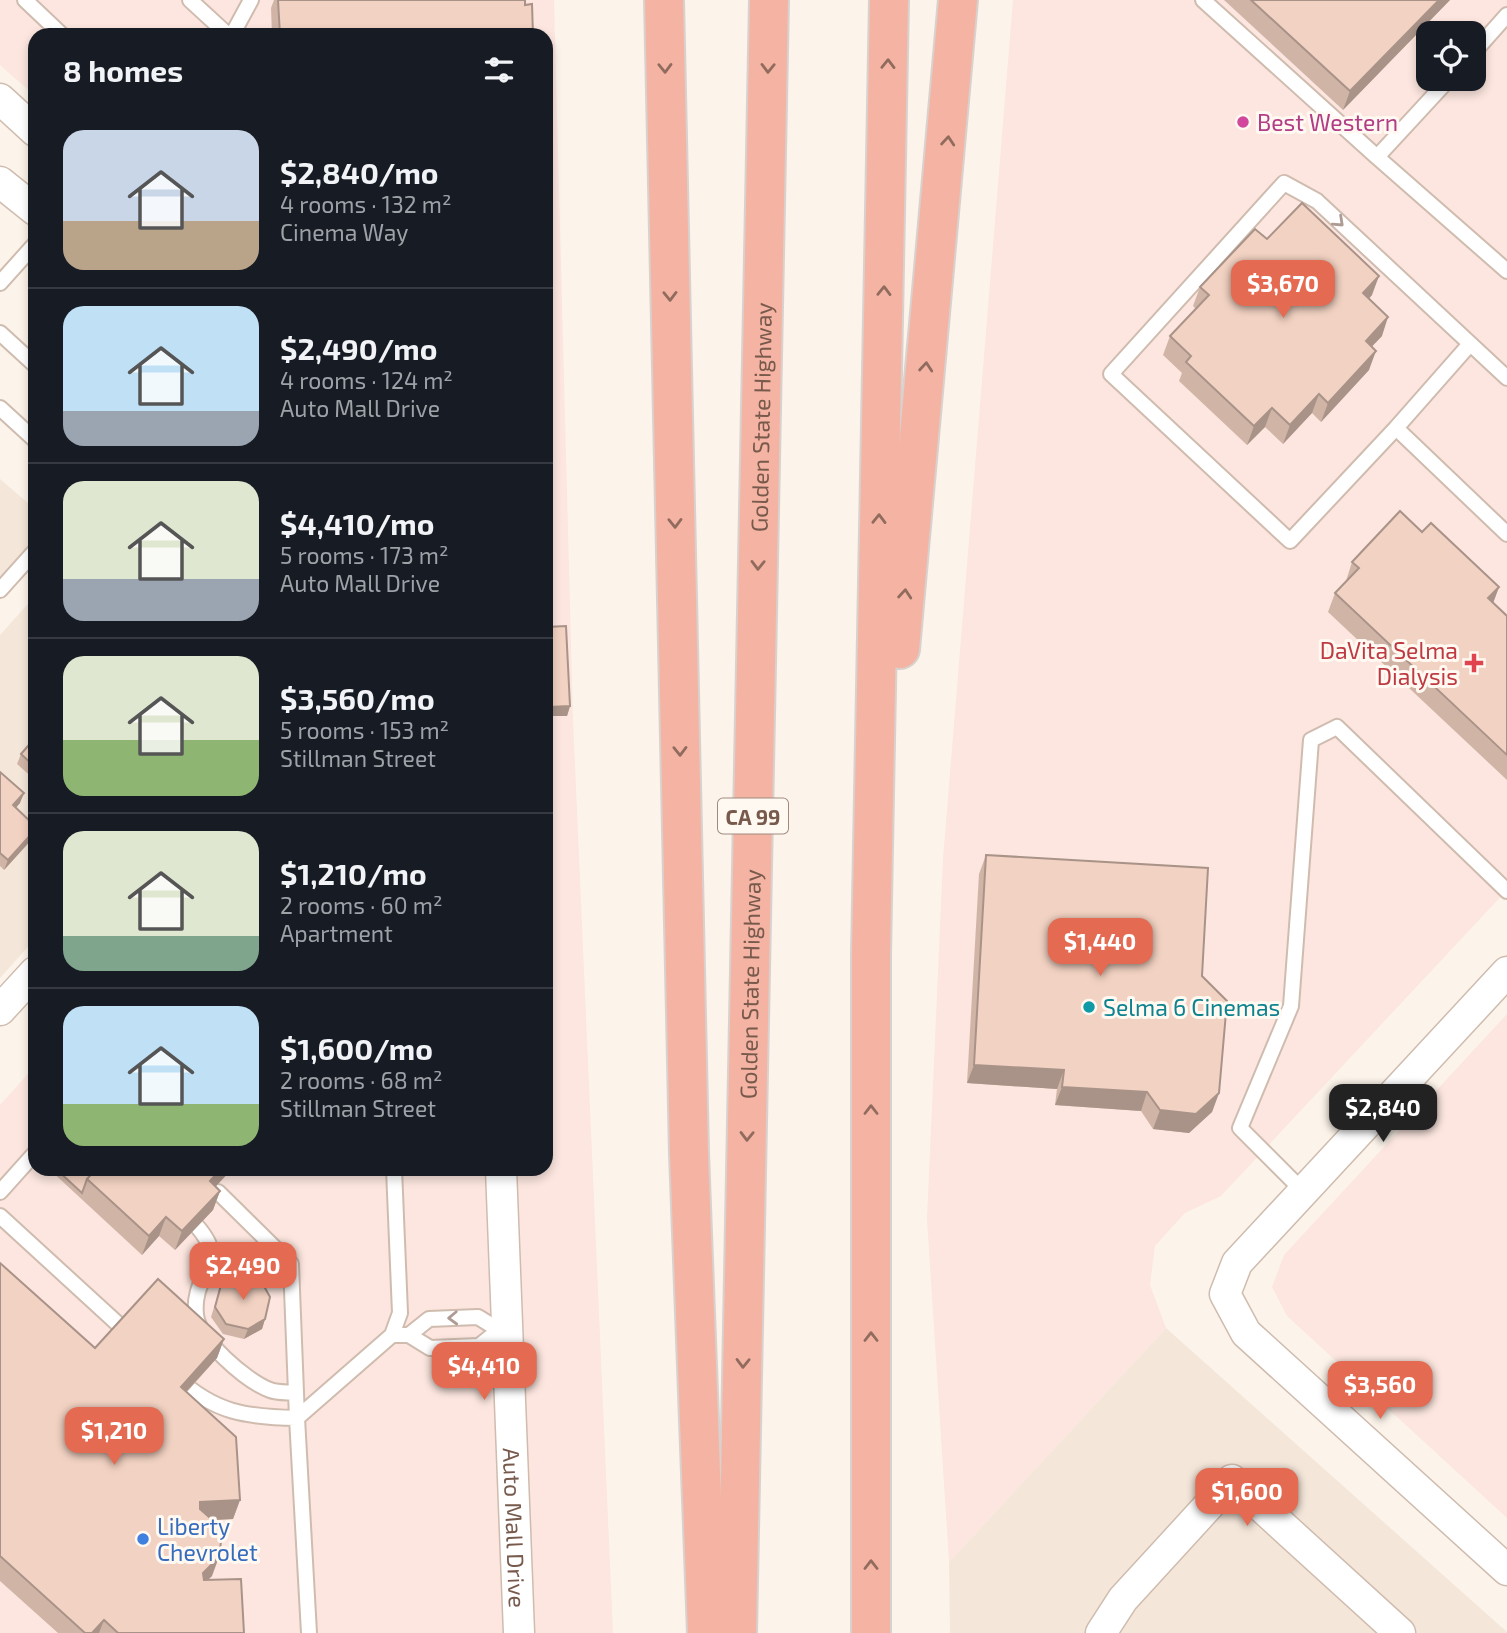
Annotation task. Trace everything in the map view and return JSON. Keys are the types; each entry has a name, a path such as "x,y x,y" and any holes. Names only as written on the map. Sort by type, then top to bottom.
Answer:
{"highway":[{"path":"664,0 689,1153 707,1633"},
{"name":"Golden State Highway","path":"737,1633 769,0"},
{"path":"871,1633 871,954 889,0"},
{"path":"871,954 954,79 958,0"}],"street":[{"path":"0,99 28,125"},
{"path":"0,182 28,204"},
{"path":"1507,972 1237,1263 1225,1294 1246,1333 1507,1570"},
{"path":"0,1010 28,980"},
{"name":"Auto Mall Drive","path":"501,1176 503,1330 519,1633"},
{"path":"1101,1633 1123,1599 1232,1480 1400,1633"}],"lane":[{"path":"24,0 54,28"},
{"path":"190,0 222,28"},
{"path":"234,28 251,0"},
{"path":"1203,0 1507,271"},
{"path":"1486,39 1507,15"},
{"path":"1377,157 1438,91"},
{"path":"1470,344 1290,541 1111,374 1284,183 1317,201 1507,378"},
{"path":"0,283 28,252"},
{"path":"0,333 28,359"},
{"path":"0,408 28,434"},
{"path":"1396,428 1507,534"},
{"path":"0,590 28,559"},
{"path":"1304,1192 1240,1128 1292,1006 1311,740 1337,727 1507,891"},
{"path":"0,1192 28,1161"},
{"path":"162,1364 209,1404 241,1414 297,1418 392,1335 400,1313 394,1176"},
{"path":"218,1192 291,1264 309,1633"},
{"path":"173,1202 205,1234 211,1249 209,1267 195,1311 203,1335 255,1382 272,1391 296,1393"},
{"path":"0,1216 141,1346"},
{"path":"392,1335 409,1335 430,1348 479,1346 503,1330 478,1317 429,1319 409,1335"}],"shaded area":[{"path":"0,0 554,0 573,719 613,1633 0,1633 0,1105 28,1074 28,1176 553,1176 553,28 28,28 28,90 0,65"},
{"path":"1013,0 1507,0 1507,890 1221,1196 1185,1213 1155,1246 1150,1285 1166,1328 949,1562 927,1219 943,859"},
{"path":"0,479 28,503 28,559 0,590"},
{"path":"28,604 28,947 0,978 0,635"},
{"path":"1507,1014 1507,1518 1287,1316 1272,1287 1284,1255"},
{"path":"1166,1328 1507,1633 950,1633 949,1562"}],"building":[{"path":"278,0 525,0 525,5 532,4 533,28 280,28"},
{"path":"1251,0 1439,0 1350,91"},
{"path":"1302,203 1379,276 1363,293 1388,317 1366,341 1376,351 1328,403 1319,394 1290,425 1272,408 1254,426 1186,362 1191,356 1170,336 1209,295 1200,287 1255,229 1267,239"},
{"path":"1400,511 1422,532 1431,523 1499,587 1488,598 1507,616 1507,755 1335,593 1359,568 1352,562"},
{"path":"566,626 570,706 553,707 553,627"},
{"path":"28,746 28,760 21,754"},
{"path":"0,772 24,793 13,805 28,819 28,838 8,860 0,853"},
{"name":"Selma 6 Cinemas","path":"986,855 1208,868 1202,976 1227,1001 1219,1093 1196,1114 1160,1110 1147,1092 1062,1087 1064,1070 974,1065"},
{"path":"64,1176 90,1176 82,1193"},
{"path":"90,1176 215,1176 210,1181 220,1191 182,1231 166,1217 149,1236 87,1179"},
{"path":"0,1263 95,1348 158,1279 224,1339 181,1387 236,1437 240,1500 200,1502 200,1509 217,1524 222,1534 219,1557 203,1573 204,1580 241,1579 244,1633 118,1633 104,1620 92,1633 85,1633 0,1556"},
{"path":"238,1274 260,1279 270,1297 265,1319 248,1329 226,1324 215,1307 221,1285"}],"place":[{"name":"Best Western","path":"1243,122"},
{"name":"DaVita Selma Dialysis","path":"1474,663"},
{"name":"Selma 6 Cinemas","path":"1089,1007"},
{"name":"Liberty Chevrolet","path":"143,1539"}]}
